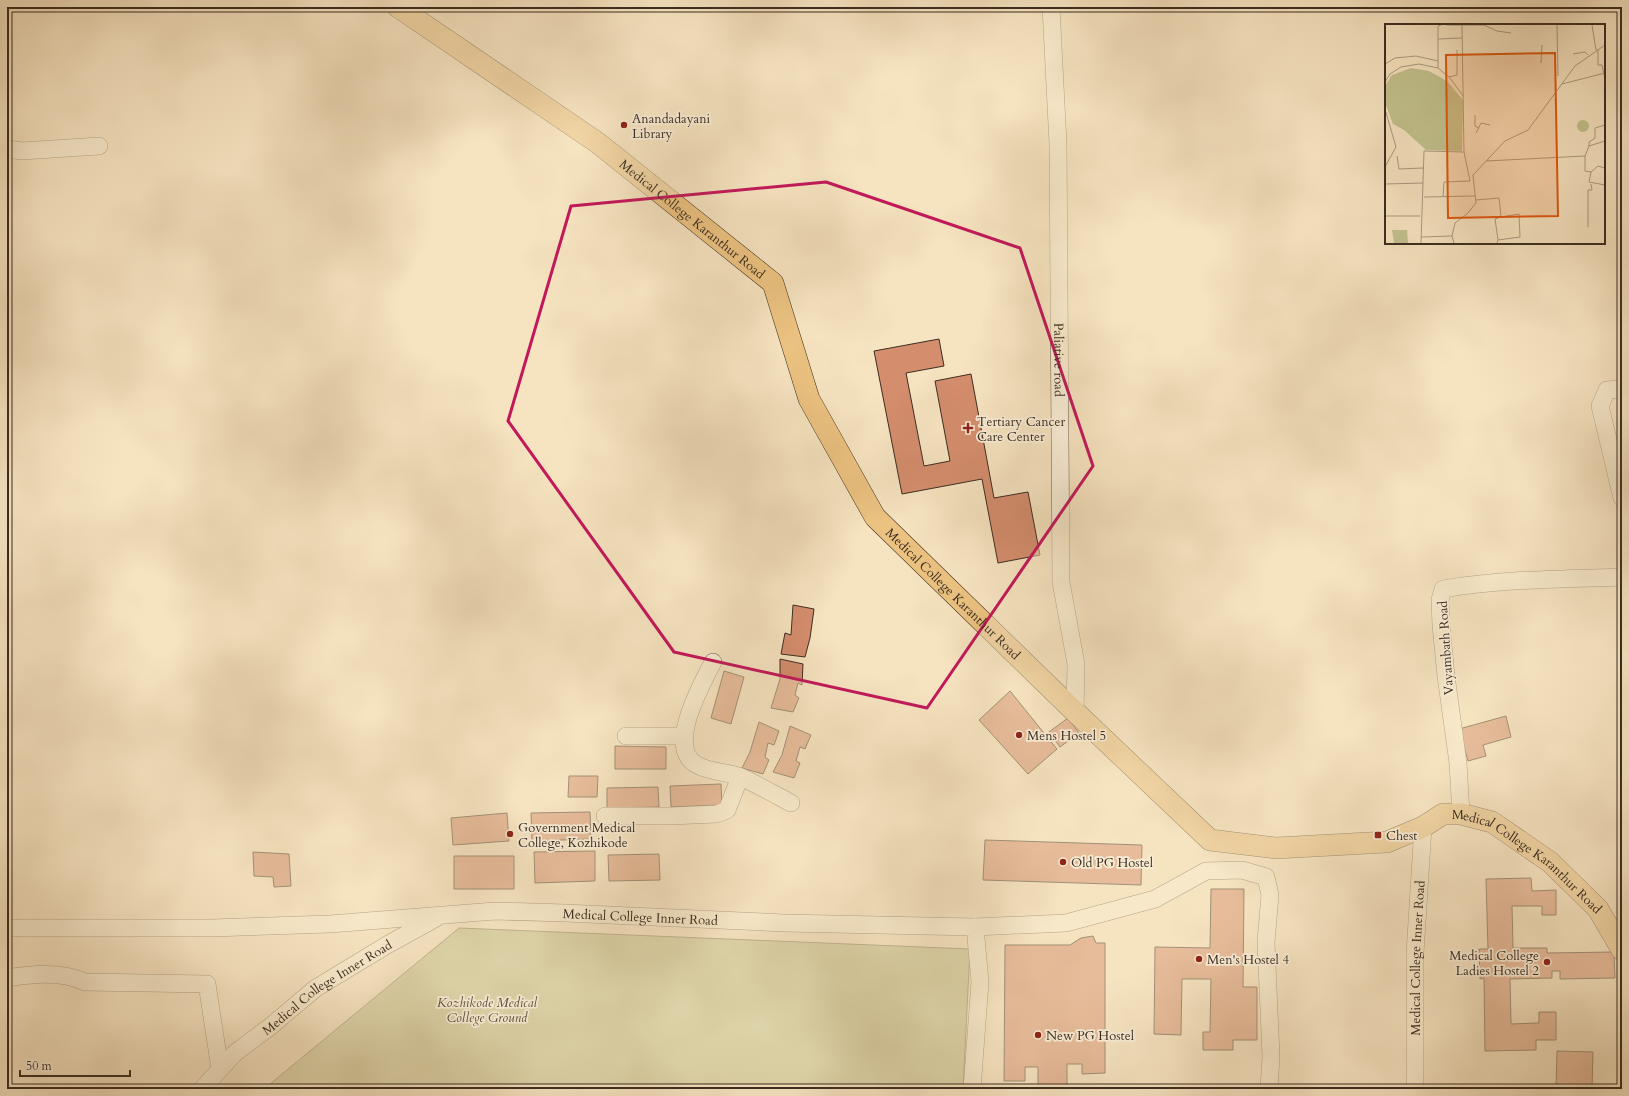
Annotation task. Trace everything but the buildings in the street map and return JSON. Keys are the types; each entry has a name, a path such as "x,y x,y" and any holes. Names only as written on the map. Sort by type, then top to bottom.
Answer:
{"main road":[{"name":"Medical College Karanthur Road","path":"398,7 598,144 773,283 809,399 875,517 1074,711 1210,840 1276,848 1387,842 1423,827 1443,814 1461,814 1492,822 1550,862 1598,909 1622,950"}],"street":[{"name":"Paliative road","path":"1051,7 1058,144 1061,582 1076,664 1074,711"},
{"path":"7,149 22,151 99,146"},
{"path":"1622,389 1607,390 1600,406 1622,498"},
{"name":"Vayambath Road","path":"1461,814 1458,763 1446,676 1441,625 1440,600 1443,589 1469,584 1622,577"},
{"path":"713,662 691,706 684,744 688,758 697,766 740,777 791,803"},
{"path":"626,736 685,736"},
{"path":"605,816 717,814 726,810 740,777"},
{"name":"Medical College Inner Road","path":"1415,1089 1415,953 1423,827"},
{"name":"Medical College Inner Road","path":"202,1089 236,1053 272,1026 316,988 387,945 441,915 495,911 784,923 975,926 1066,923 1155,899 1206,870 1242,870 1266,877 1270,895 1266,942 1271,1056 1269,1089"},
{"path":"7,928 212,928 330,924 441,915"},
{"path":"972,1089 980,982 975,926"},
{"path":"7,978 36,973 74,976 85,982 207,984 220,1069"}],"highlighted area":[{"path":"826,182 1020,248 1093,466 927,708 674,652 508,421 571,206"}],"green space":[{"name":"Kozhikode Medical College Ground","path":"459,928 970,949 963,1089 264,1089"}],"place":[{"name":"Anandadayani Library","path":"624,125"},
{"name":"Tertiary Cancer Care Center","path":"968,428"},
{"name":"Mens Hostel 5","path":"1019,735"},
{"name":"Government Medical College, Kozhikode","path":"510,834"},
{"name":"Chest","path":"1378,835"},
{"name":"Old PG Hostel","path":"1063,862"},
{"name":"Men's Hostel 4","path":"1199,959"},
{"name":"Medical College Ladies Hostel 2","path":"1547,962"},
{"name":"New PG Hostel","path":"1038,1035"}]}
